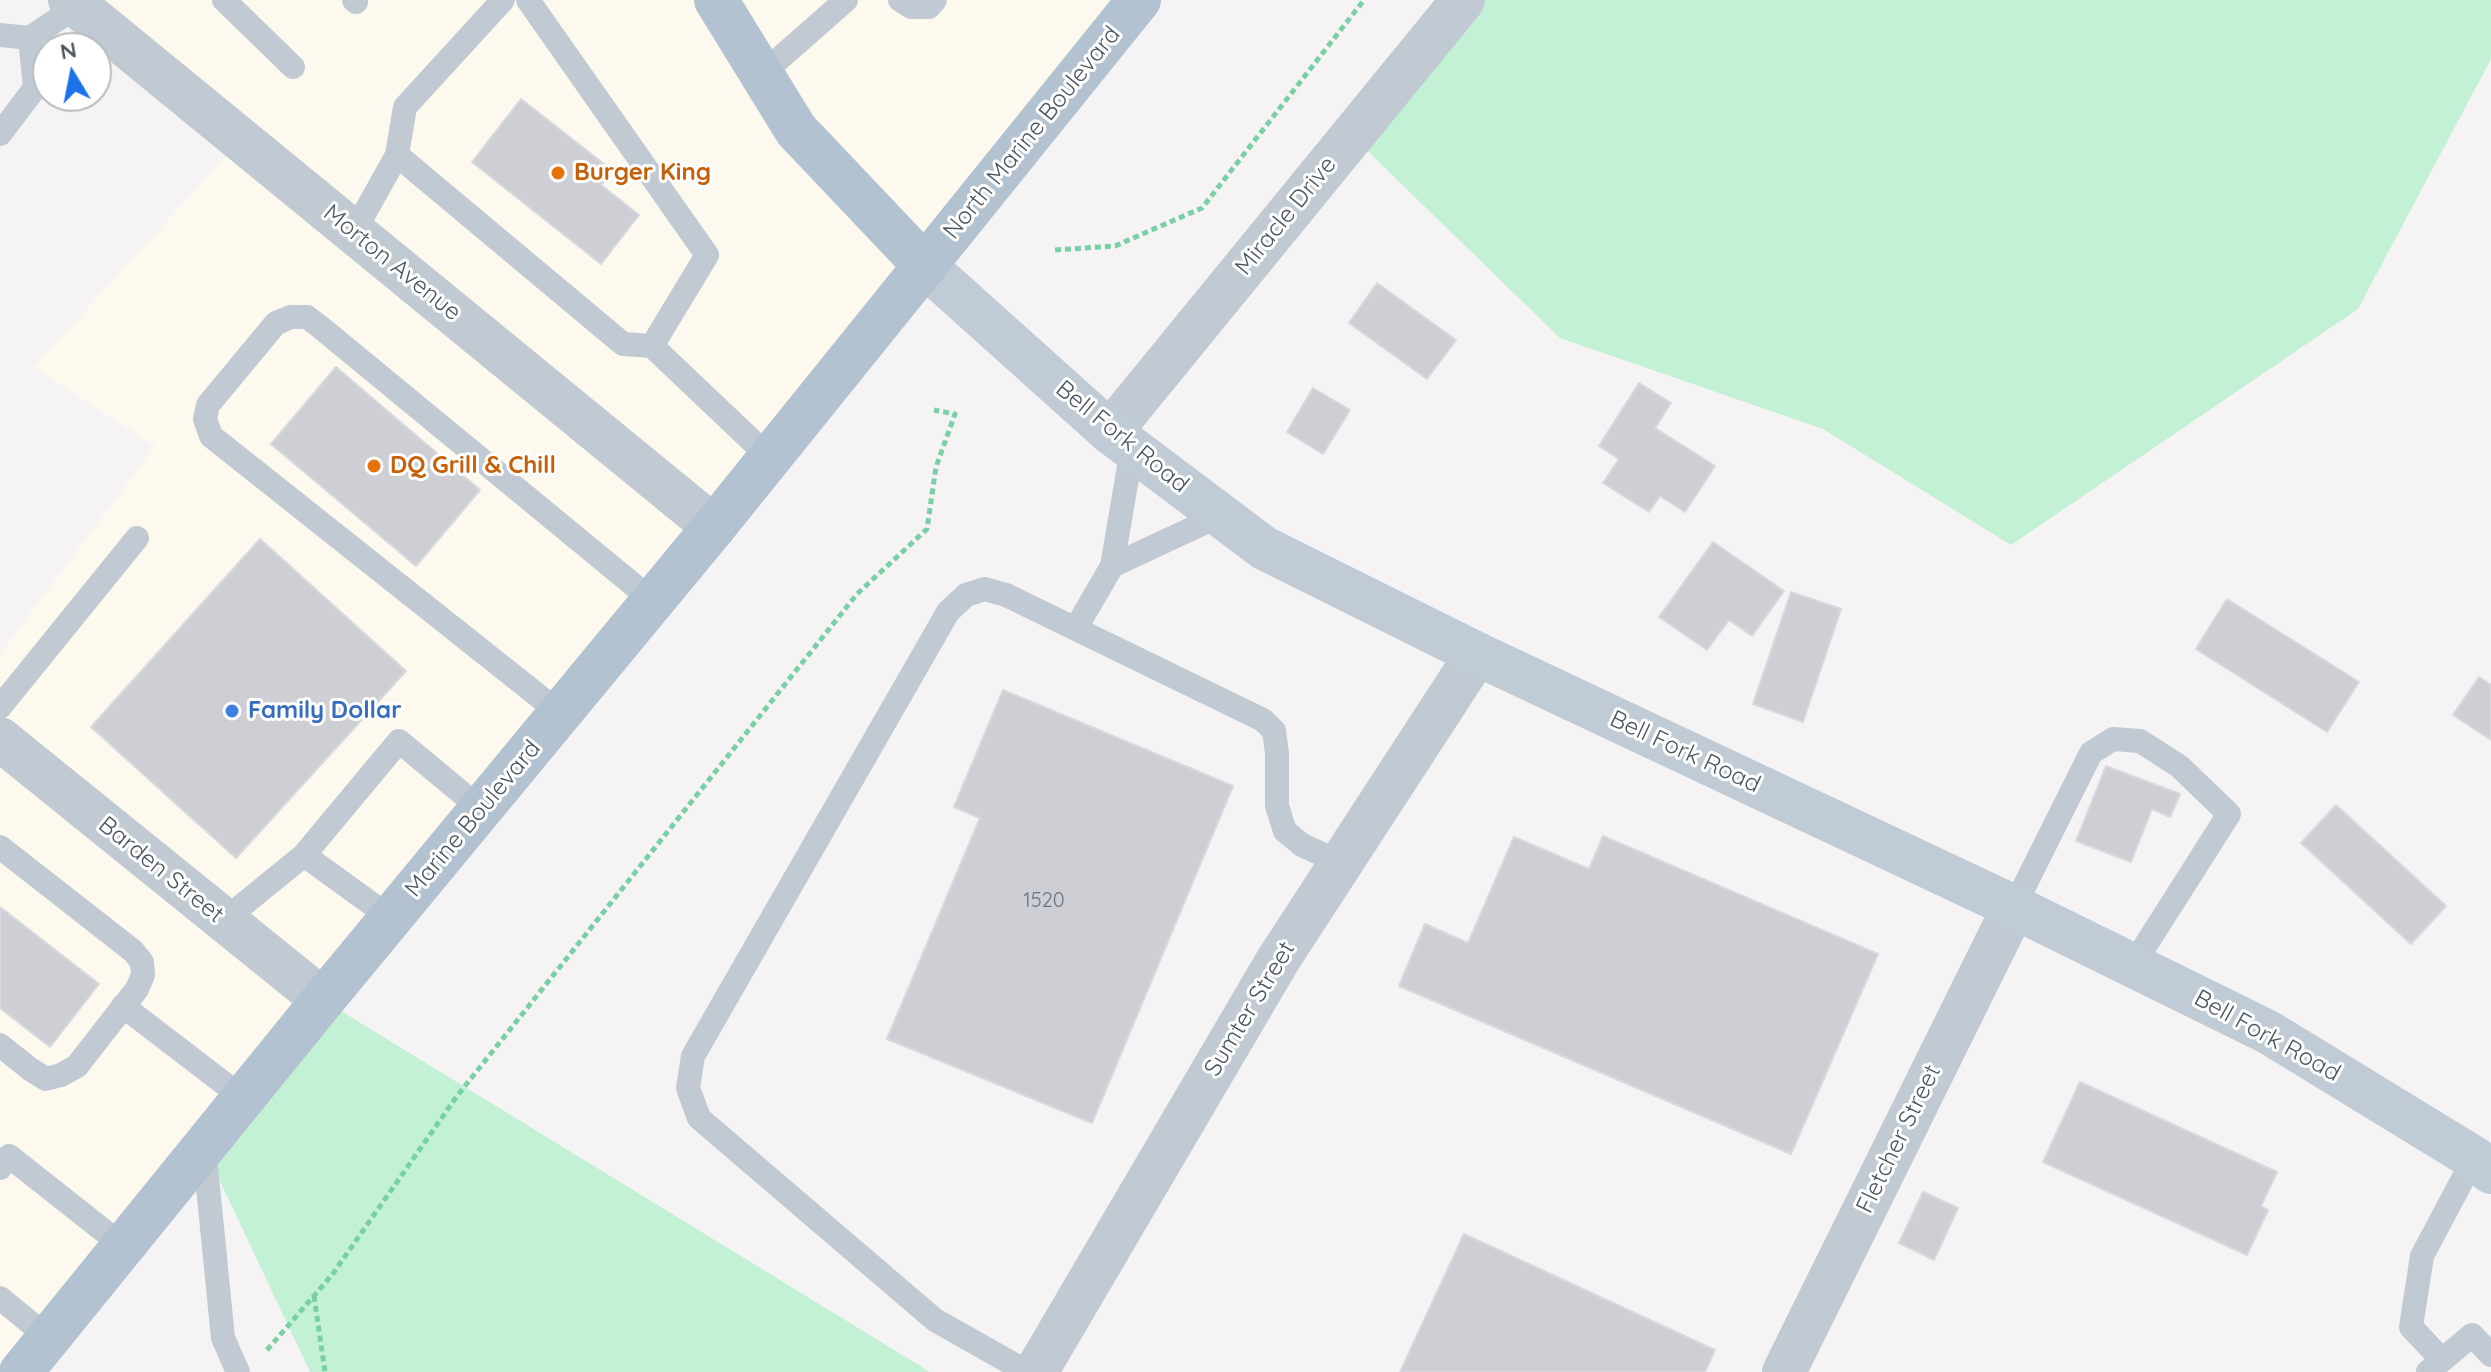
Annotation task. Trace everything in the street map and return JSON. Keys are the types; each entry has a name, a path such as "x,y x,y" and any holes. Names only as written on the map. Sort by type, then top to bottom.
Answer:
{"main road":[{"path":"716,0 796,130 925,266"},
{"name":"North Marine Boulevard","path":"925,266 1139,0"},
{"name":"Bell Fork Road","path":"925,266 1121,441 1264,548 1477,654 2014,907 2268,1032 2482,1165"},
{"name":"Marine Boulevard","path":"21,1372 925,266"}],"street":[{"name":"Miracle Drive","path":"1121,441 1463,0"},
{"name":"Morton Avenue","path":"78,2 714,527"},
{"name":"Sumter Street","path":"1036,1372 1278,960 1477,654"},
{"name":"Barden Street","path":"0,739 323,1000"},
{"name":"Fletcher Street","path":"1784,1372 2014,907"}],"lane":[{"path":"224,0 293,67"},
{"path":"354,232 397,155 405,107 503,0"},
{"path":"528,0 707,255 652,346"},
{"path":"762,74 846,0"},
{"path":"900,0 911,7 929,7 935,0"},
{"path":"0,35 30,38 78,2"},
{"path":"0,134 35,88 30,38"},
{"path":"397,155 623,344 652,346 770,458"},
{"path":"560,713 211,436 205,419 208,405 276,323 291,317 307,317 653,601"},
{"path":"1076,628 1112,566 1121,441"},
{"path":"1112,566 1221,515"},
{"path":"0,707 137,538"},
{"path":"1027,1372 935,1320 699,1118 688,1088 693,1056 948,612 966,595 985,589 1006,595 1263,720 1274,731 1277,806 1285,831 1302,845 1341,863"},
{"path":"2014,907 2091,753 2113,739 2140,741 2179,766 2229,814 2133,965"},
{"path":"223,921 304,855 399,741 481,809"},
{"path":"0,847 133,951 142,962 143,975 137,989 77,1066 61,1075 46,1079 0,1045"},
{"path":"304,855 391,918"},
{"path":"123,1006 243,1098"},
{"path":"204,1147 223,1338 248,1367"},
{"path":"0,1168 9,1156 123,1246"},
{"path":"2482,1165 2422,1256 2411,1327 2435,1366 2472,1335 2491,1355"},
{"path":"0,1298 49,1338"}],"path":[{"path":"1055,250 1115,246 1202,208 1364,0"},
{"path":"248,1367 332,1275 457,1096 857,594 927,529 936,467 955,414 934,410"},
{"path":"314,1295 325,1372"}],"shaded area":[{"path":"70,0 1139,0 0,1372 0,654 155,446 34,367 241,140"}],"green space":[{"path":"1463,0 2491,0 2491,59 2358,309 2011,545 1823,429 1560,338 1352,136"},
{"path":"323,1000 930,1372 310,1372 204,1147"}],"building":[{"path":"521,99 613,171 601,185 639,215 601,264 472,162"},
{"path":"1377,283 1456,340 1427,379 1349,323"},
{"path":"336,367 480,490 416,566 271,444"},
{"path":"1639,383 1671,403 1655,428 1715,466 1685,512 1660,496 1649,512 1603,483 1619,459 1599,446"},
{"path":"1313,388 1350,410 1323,454 1287,432"},
{"path":"260,539 406,671 236,858 91,727"},
{"path":"1713,542 1784,591 1752,636 1729,620 1707,650 1659,617"},
{"path":"1791,592 1841,609 1803,722 1753,704"},
{"path":"2227,599 2359,682 2327,732 2196,649"},
{"path":"2479,677 2491,685 2491,740 2453,715"},
{"path":"1003,690 1233,786 1092,1123 887,1039 980,818 954,807"},
{"path":"2106,766 2180,794 2170,817 2152,809 2131,862 2076,841"},
{"path":"2336,805 2446,906 2411,944 2301,843"},
{"path":"1603,836 1878,954 1791,1154 1399,986 1425,924 1468,943 1514,837 1589,869"},
{"path":"0,907 99,984 50,1047 0,1008"},
{"path":"2080,1082 2277,1172 2261,1206 2268,1210 2247,1255 2043,1162"},
{"path":"1923,1192 1958,1208 1934,1260 1899,1243"},
{"path":"1464,1234 1715,1350 1705,1372 1400,1372"}],"place":[{"name":"Burger King","path":"558,173"},
{"name":"DQ Grill & Chill","path":"374,466"},
{"name":"Family Dollar","path":"232,711"}]}
